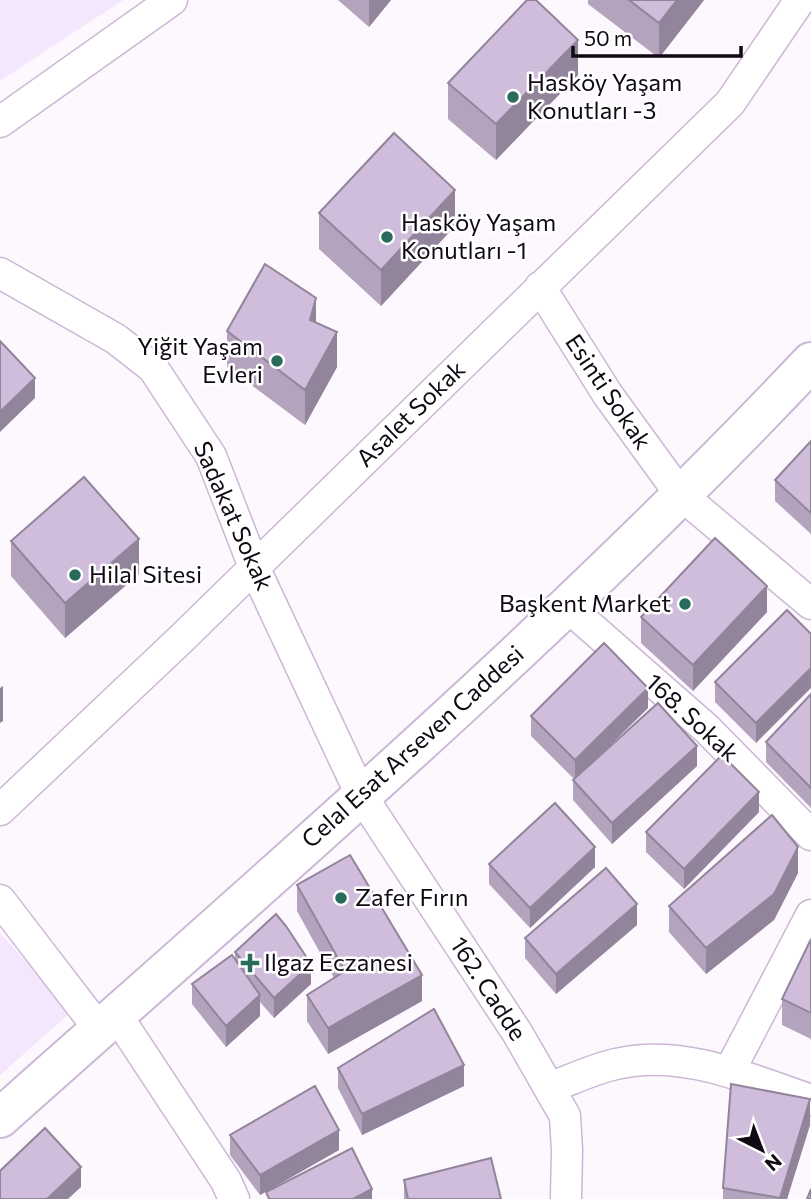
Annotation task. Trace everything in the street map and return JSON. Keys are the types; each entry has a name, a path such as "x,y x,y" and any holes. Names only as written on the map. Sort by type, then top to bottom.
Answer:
{"main road":[{"name":"Celal Esat Arseven Caddesi","path":"0,1118 568,607 811,362"}],"street":[{"path":"0,122 172,0"},
{"name":"Asalet Sokak","path":"0,810 254,567 730,103 800,0"},
{"name":"Sadakat Sokak","path":"0,273 116,339 153,368 211,456 254,567 361,795"},
{"name":"Esinti Sokak","path":"540,287 608,396 680,494 811,604"},
{"name":"168. Sokak","path":"568,607 707,729 811,835"},
{"name":"162. Cadde","path":"361,795 518,1034 565,1116 568,1150 566,1199"},
{"path":"0,900 108,1022 226,1181 234,1199"},
{"path":"729,1072 811,915"},
{"path":"549,1088 615,1064 667,1058 729,1072 811,1100"}],"shaded area":[{"path":"0,0 123,0 0,81"},
{"path":"0,933 71,1012 0,1075"}],"building":[{"path":"527,0 536,0 578,40 496,124 448,83"},
{"path":"629,0 677,0 659,23"},
{"path":"394,133 455,190 381,270 319,213"},
{"path":"265,264 316,298 310,320 337,332 305,390 227,331"},
{"path":"0,341 35,378 0,412"},
{"path":"811,441 811,513 775,480"},
{"path":"84,477 139,539 65,603 11,541"},
{"path":"715,538 767,586 693,665 641,617"},
{"path":"787,610 811,634 811,668 756,723 715,682"},
{"path":"604,643 648,688 575,760 531,716"},
{"path":"811,694 811,788 766,742"},
{"path":"658,703 697,746 612,823 573,780"},
{"path":"722,755 759,792 684,869 646,832"},
{"path":"555,803 595,847 530,908 489,864"},
{"path":"772,815 798,847 774,894 706,948 669,906"},
{"path":"350,855 422,975 328,1028 307,995 345,971 297,885"},
{"path":"606,868 637,904 556,974 525,938"},
{"path":"276,914 311,964 274,998 235,952"},
{"path":"811,939 811,1013 782,999"},
{"path":"232,955 260,995 226,1026 192,984"},
{"path":"434,1009 464,1065 362,1114 338,1068"},
{"path":"731,1084 810,1099 780,1198 723,1188"},
{"path":"315,1086 339,1130 260,1175 230,1135"},
{"path":"45,1128 81,1167 47,1199 0,1199 0,1171"},
{"path":"352,1148 372,1189 353,1199 269,1199 266,1192"},
{"path":"491,1158 501,1199 408,1199 404,1180"}],"place":[{"name":"Hasköy Yaşam Konutları -3","path":"513,97"},
{"name":"Hasköy Yaşam Konutları -1","path":"387,237"},
{"name":"Yiğit Yaşam Evleri","path":"277,361"},
{"name":"Hilal Sitesi","path":"75,575"},
{"name":"Başkent Market","path":"685,604"},
{"name":"Zafer Fırın","path":"341,898"},
{"name":"Ilgaz Eczanesi","path":"250,963"}]}
